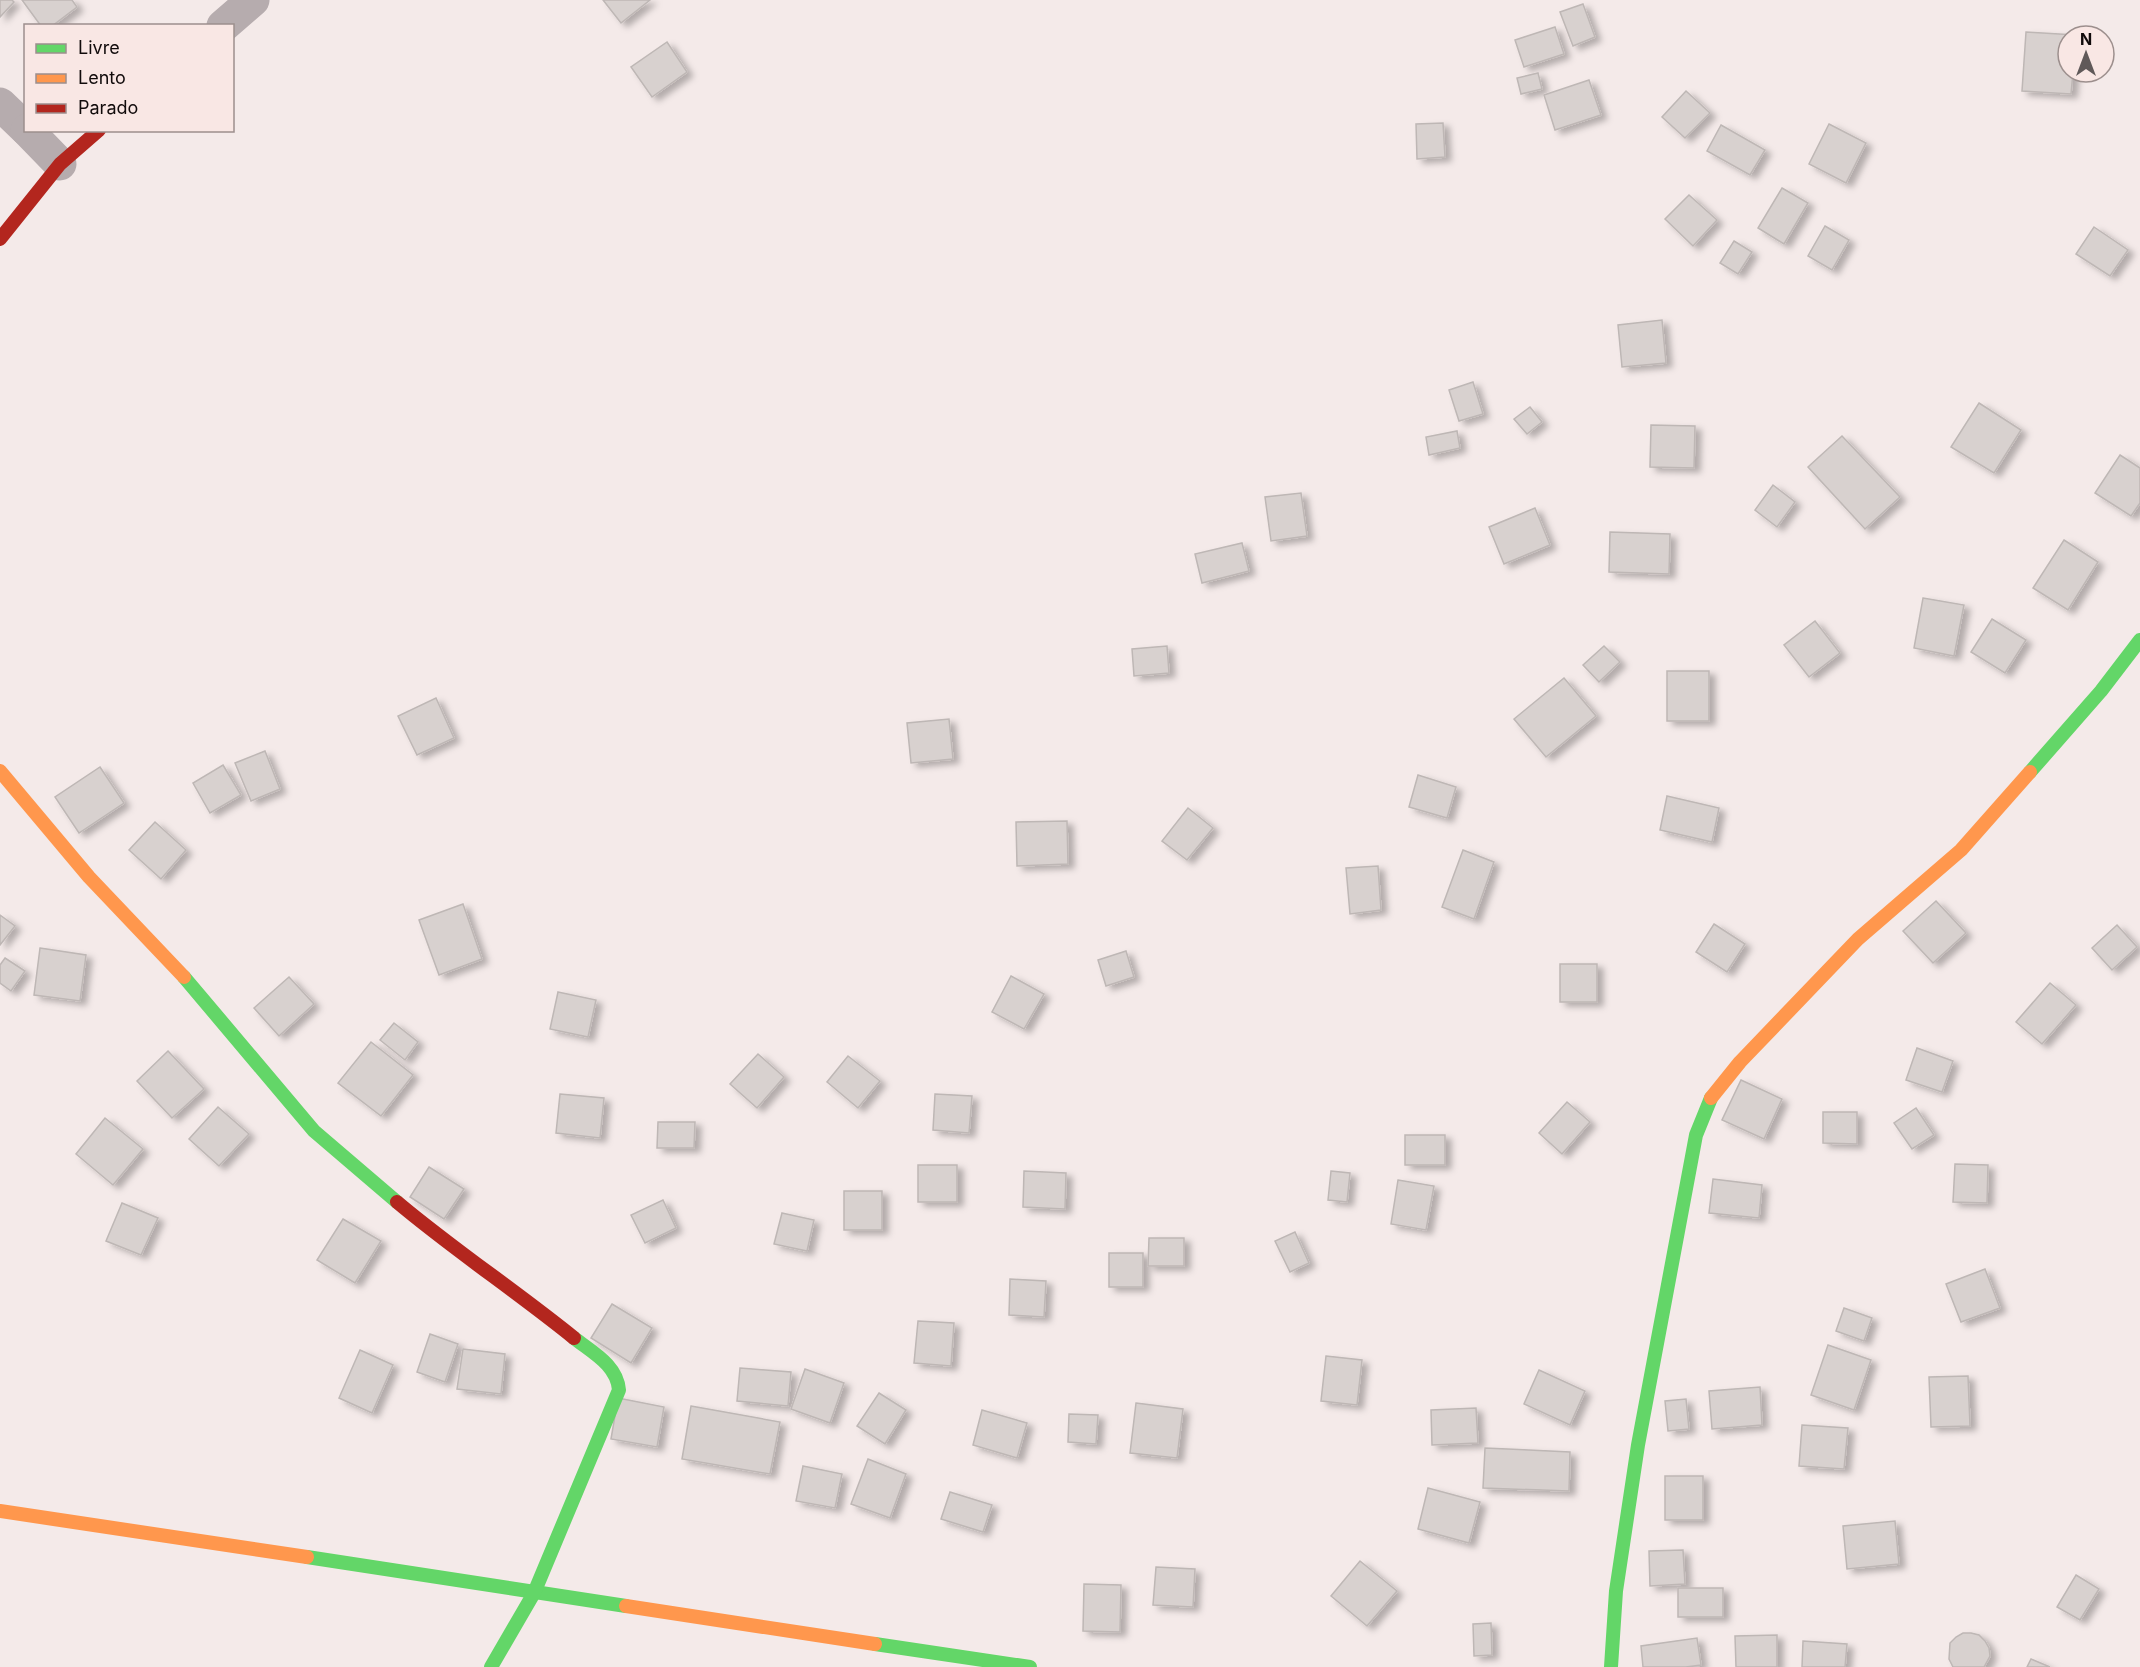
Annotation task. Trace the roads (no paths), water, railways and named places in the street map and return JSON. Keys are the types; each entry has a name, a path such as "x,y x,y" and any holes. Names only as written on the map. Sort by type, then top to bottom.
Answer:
{"street":[{"path":"225,24 253,0"},
{"path":"0,104 24,128"},
{"path":"28,132 60,164"},
{"path":"0,239 60,164 97,132"},
{"path":"1611,1667 1616,1591 1638,1445 1696,1135 1713,1094 1740,1062 1858,939 1961,850 2101,691 2140,640"},
{"path":"0,771 88,877 180,972 314,1131 424,1225 540,1310 613,1369 618,1379 619,1390 534,1593 491,1667"},
{"path":"0,1511 1030,1667"}]}
